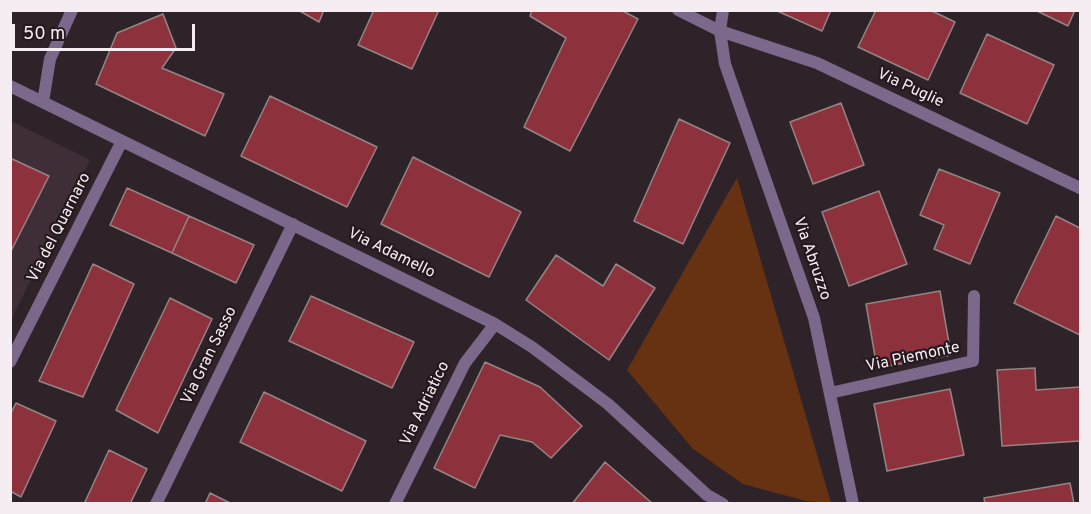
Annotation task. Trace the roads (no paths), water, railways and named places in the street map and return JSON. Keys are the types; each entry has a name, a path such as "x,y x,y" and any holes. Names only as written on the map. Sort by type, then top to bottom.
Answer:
{"street":[{"path":"43,102 50,59 72,10"},
{"name":"Via Puglie","path":"678,10 720,31 817,63 1080,188"},
{"name":"Via Abruzzo","path":"723,10 720,31 725,64 814,318 853,504"},
{"name":"Via Adamello","path":"10,86 495,324 532,347 608,404 708,495 723,504"},
{"name":"Via del Quarnaro","path":"10,362 122,141"},
{"name":"Via Gran Sasso","path":"156,504 293,224"},
{"name":"Via Piemonte","path":"830,393 974,361 974,296"},
{"name":"Via Adriatico","path":"395,504 465,363 495,324"}]}
